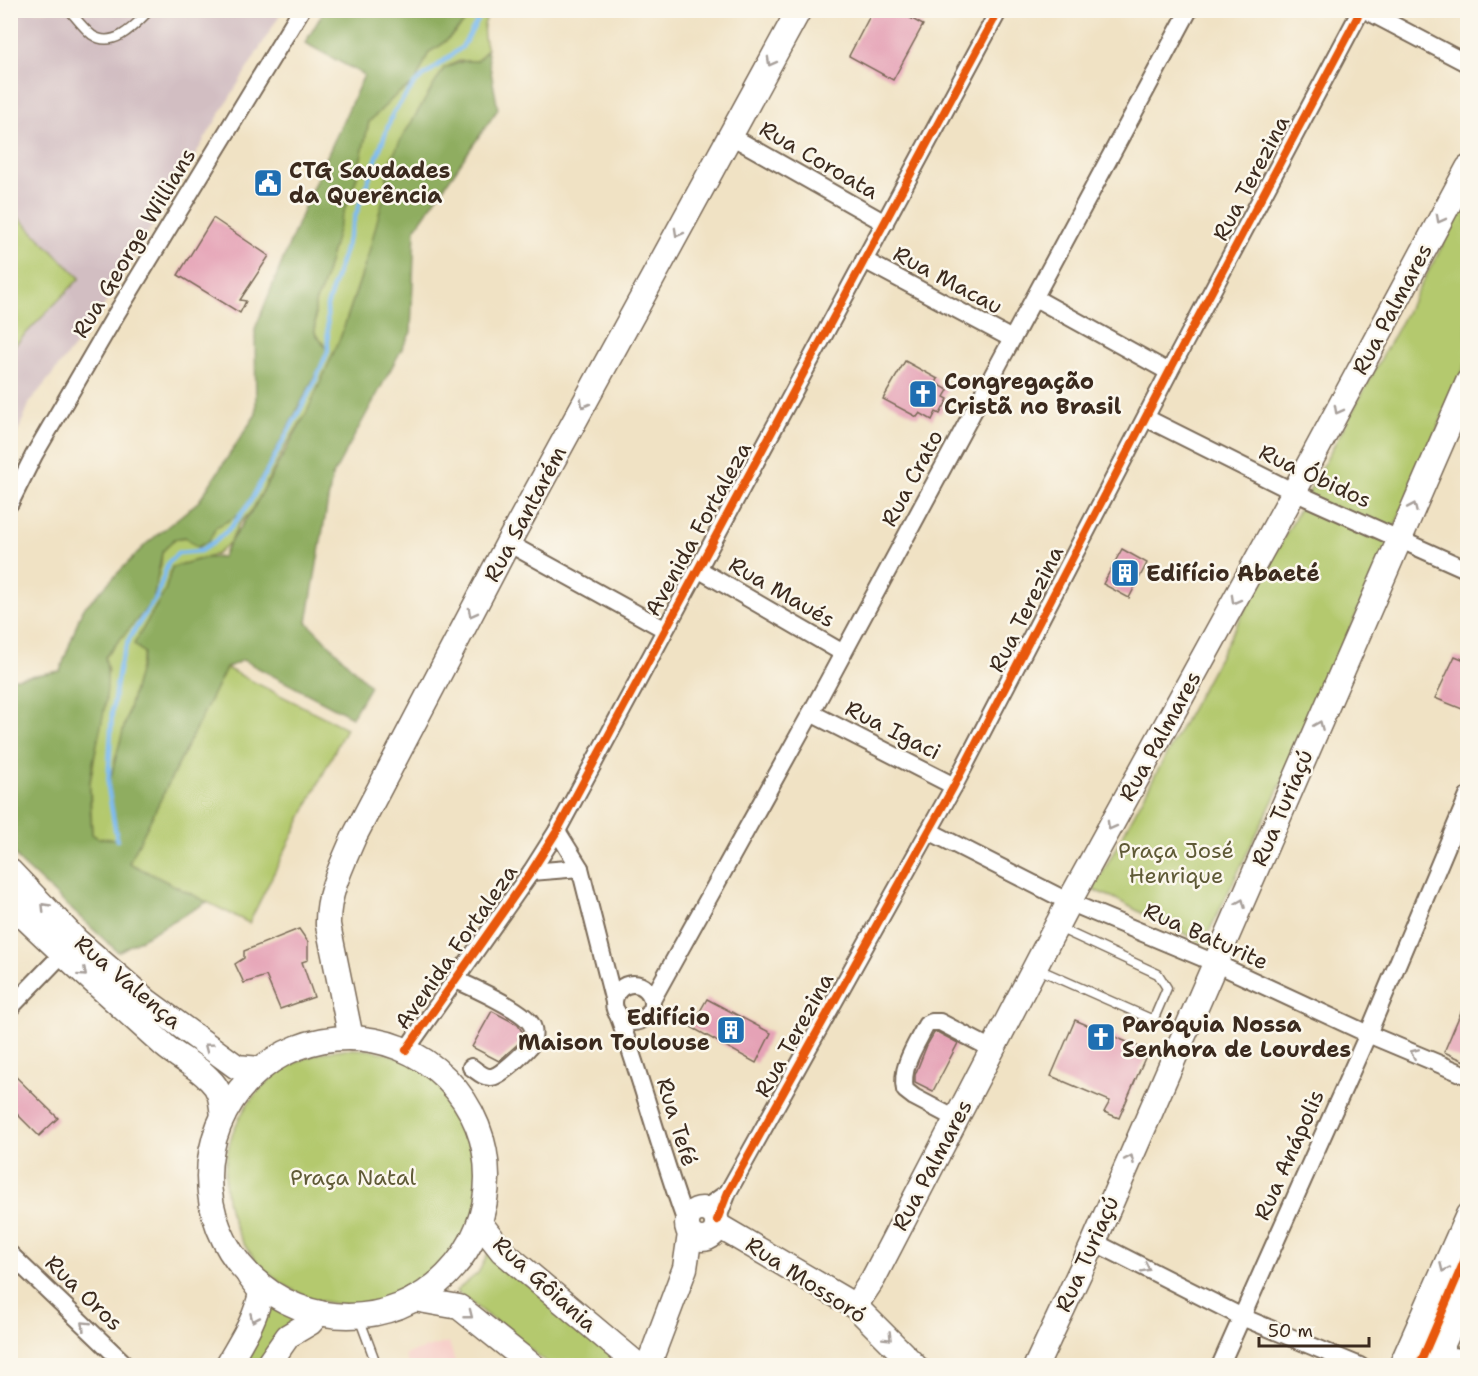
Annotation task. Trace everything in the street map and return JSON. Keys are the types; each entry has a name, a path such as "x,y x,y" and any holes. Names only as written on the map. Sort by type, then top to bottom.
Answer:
{"main road":[{"path":"1448,1359 1467,1286"},
{"path":"1448,1359 1467,1324"}],"street":[{"name":"Rua George Willians","path":"10,503 34,455 110,326 301,10"},
{"name":"Rua Santarém","path":"351,1038 328,925 328,908 338,874 354,837 508,543 799,10"},
{"name":"Avenida Fortaleza","path":"406,1050 531,872 557,831 999,10"},
{"name":"Rua Crato","path":"652,1000 811,713 1189,10"},
{"path":"1363,10 1467,64"},
{"name":"Rua Terezina","path":"648,1365 703,1223 728,1192 954,786 1169,372 1363,10"},
{"name":"Rua Coroata","path":"731,136 885,223"},
{"name":"Rua Palmares","path":"855,1306 873,1279 1056,926 1294,492 1467,168"},
{"name":"Rua Macau","path":"864,260 1012,339"},
{"path":"1035,298 1169,372"},
{"name":"Rua Turiaçú","path":"1036,1365 1094,1242 1467,382"},
{"name":"Rua Óbidos","path":"1146,418 1294,492 1467,570"},
{"path":"508,543 664,629"},
{"name":"Rua Maués","path":"698,569 843,653"},
{"name":"Rua Igaci","path":"811,713 954,786"},
{"name":"Rua Anápolis","path":"1220,1365 1368,1034 1467,795"},
{"name":"Rua Tefé","path":"557,831 580,868 606,963 615,1007 636,1064 675,1192 703,1223"},
{"name":"Rua Baturite","path":"929,831 1069,902 1215,963 1368,1034 1467,1076"},
{"path":"531,872 580,868"},
{"name":"Rua Valença","path":"10,871 70,947 173,1053 209,1078 220,1092 223,1116"},
{"name":"Rua Valença","path":"10,903 237,1067 260,1069"},
{"path":"10,1008 70,947"},
{"path":"606,963 632,984 646,989 652,1000 650,1011 642,1019 631,1022 621,1017 615,1007 618,991 632,984 670,966"},
{"path":"456,980 485,993 523,1016 531,1023 534,1031 531,1044 499,1075 492,1078 484,1076 471,1067"},
{"name":"Rua Tefé","path":"636,1064 642,1019"},
{"path":"956,1119 904,1090 905,1068 926,1025 932,1022 940,1023 992,1049"},
{"path":"227,1365 252,1324 261,1292 244,1269 225,1243 213,1212 208,1179 212,1147 223,1116 239,1090 260,1069 288,1052 319,1041 351,1038 406,1050 441,1072 467,1104 471,1113 483,1142 488,1182 480,1222 465,1253 442,1280 414,1299 384,1311 358,1315 319,1312 283,1299 266,1289 244,1269"},
{"path":"1401,1365 1467,1215"},
{"name":"Rua Gôiania","path":"480,1222 502,1251 639,1365"},
{"name":"Rua Mossoró","path":"703,1223 855,1306 915,1365"},
{"path":"1094,1242 1242,1317 1360,1365"},
{"name":"Rua Oros","path":"10,1254 127,1365"},
{"path":"414,1299 459,1307 533,1365"},
{"path":"267,1365 288,1336 310,1323 319,1312"},
{"path":"1419,1323 1428,1345 1448,1359"}],"lane":[{"path":"69,10 94,36 110,39 126,33 150,10"},
{"path":"1035,968 1150,1019 1155,1016 1167,988 1158,974 1056,926"},
{"path":"358,1315 377,1365"}],"shaded area":[{"path":"11,11 282,11 94,322 30,402 11,449"},
{"path":"449,1342 456,1365 408,1365 405,1354"}],"green space":[{"path":"324,11 471,11 462,25 440,46 429,52 415,83 397,94 369,122 356,180 341,219 322,288 315,303 315,333 328,351 243,513 216,527 209,541 198,547 185,537 174,539 162,552 153,601 105,657 107,688 90,782 92,834 98,838 117,839 109,783 144,653 134,644 165,591 172,567 205,558 222,557 253,509 307,412 341,336 367,259 387,184 387,168 400,141 444,68 464,61 477,61 487,50 498,109 415,229 411,332 332,477 307,622 370,686 352,717 243,660 226,668 129,863 207,902 118,952 21,863 11,849 11,679 60,671 82,610 146,544 199,501 256,414 255,329 308,198 364,75 305,43"},
{"path":"471,11 493,11 484,24 487,50 477,61 459,61 444,68 387,168 387,184 374,238 341,336 307,412 285,447 253,509 239,524 230,542 217,554 172,567 165,591 134,644 144,653 108,787 117,840 98,838 92,834 90,783 108,671 105,658 150,601 161,565 162,552 175,539 185,537 198,547 209,541 325,357 328,350 315,333 315,303 322,288 342,213 356,180 369,121 397,94 415,83 429,52 443,44 462,25"},
{"name":"Praça José Henrique","path":"1467,200 1467,361 1295,755 1203,944 1166,923 1093,890"},
{"path":"11,210 80,278 10,349"},
{"path":"226,668 346,728 249,923 129,863"},
{"name":"Praça Natal","path":"340,1049 366,1049 390,1054 413,1064 444,1086 460,1106 476,1140 481,1177 476,1214 460,1248 444,1268 424,1284 390,1300 366,1305 340,1305 316,1300 293,1290 262,1268 246,1248 230,1214 225,1190 225,1164 230,1140 240,1117 262,1086 282,1070 316,1054"},
{"path":"489,1252 630,1365 550,1365 456,1291 478,1273"},
{"path":"271,1296 288,1308 304,1314 264,1365 239,1366"}],"building":[{"path":"873,10 896,10 923,25 893,80 849,56"},
{"path":"213,218 269,256 240,300 246,301 240,313 178,275"},
{"name":"Congregação Cristã no Brasil","path":"905,361 938,379 936,383 948,390 944,397 948,399 940,414 936,412 932,420 920,413 917,417 883,399"},
{"name":"Edifício Abaeté","path":"1122,549 1147,563 1129,598 1103,584"},
{"path":"1455,656 1467,661 1467,711 1435,698"},
{"path":"299,929 308,942 308,960 302,962 314,997 280,1009 266,976 244,983 235,964 244,958 244,951"},
{"path":"1467,998 1467,1062 1444,1052"},
{"name":"Edifício Maison Toulouse","path":"707,999 771,1033 756,1063 691,1027"},
{"path":"492,1011 518,1025 523,1033 521,1041 499,1061 472,1047"},
{"path":"1075,1020 1148,1051 1119,1118 1104,1112 1110,1101 1051,1076"},
{"path":"937,1032 958,1043 933,1091 915,1082 915,1075 927,1045"},
{"path":"10,1071 58,1118 39,1136 10,1107"}],"waterway":[{"path":"117,840 108,787 112,712 120,664 130,637 157,596 168,563 178,553 200,551 217,540 232,526 249,504 313,386 328,351 327,306 356,214 393,113 415,83 462,47 484,10"}],"cycle path":[{"path":"406,1050 531,872 557,831 999,10"},
{"path":"717,1220 728,1192 954,786 1169,372 1361,10"},
{"path":"1419,1366 1468,1252"}],"place":[{"name":"CTG Saudades da Querência","path":"268,183"},
{"name":"Congregação Cristã no Brasil","path":"923,394"},
{"name":"Edifício Abaeté","path":"1125,573"},
{"name":"Edifício Maison Toulouse","path":"731,1030"},
{"name":"Paróquia Nossa Senhora de Lourdes","path":"1101,1037"}]}
